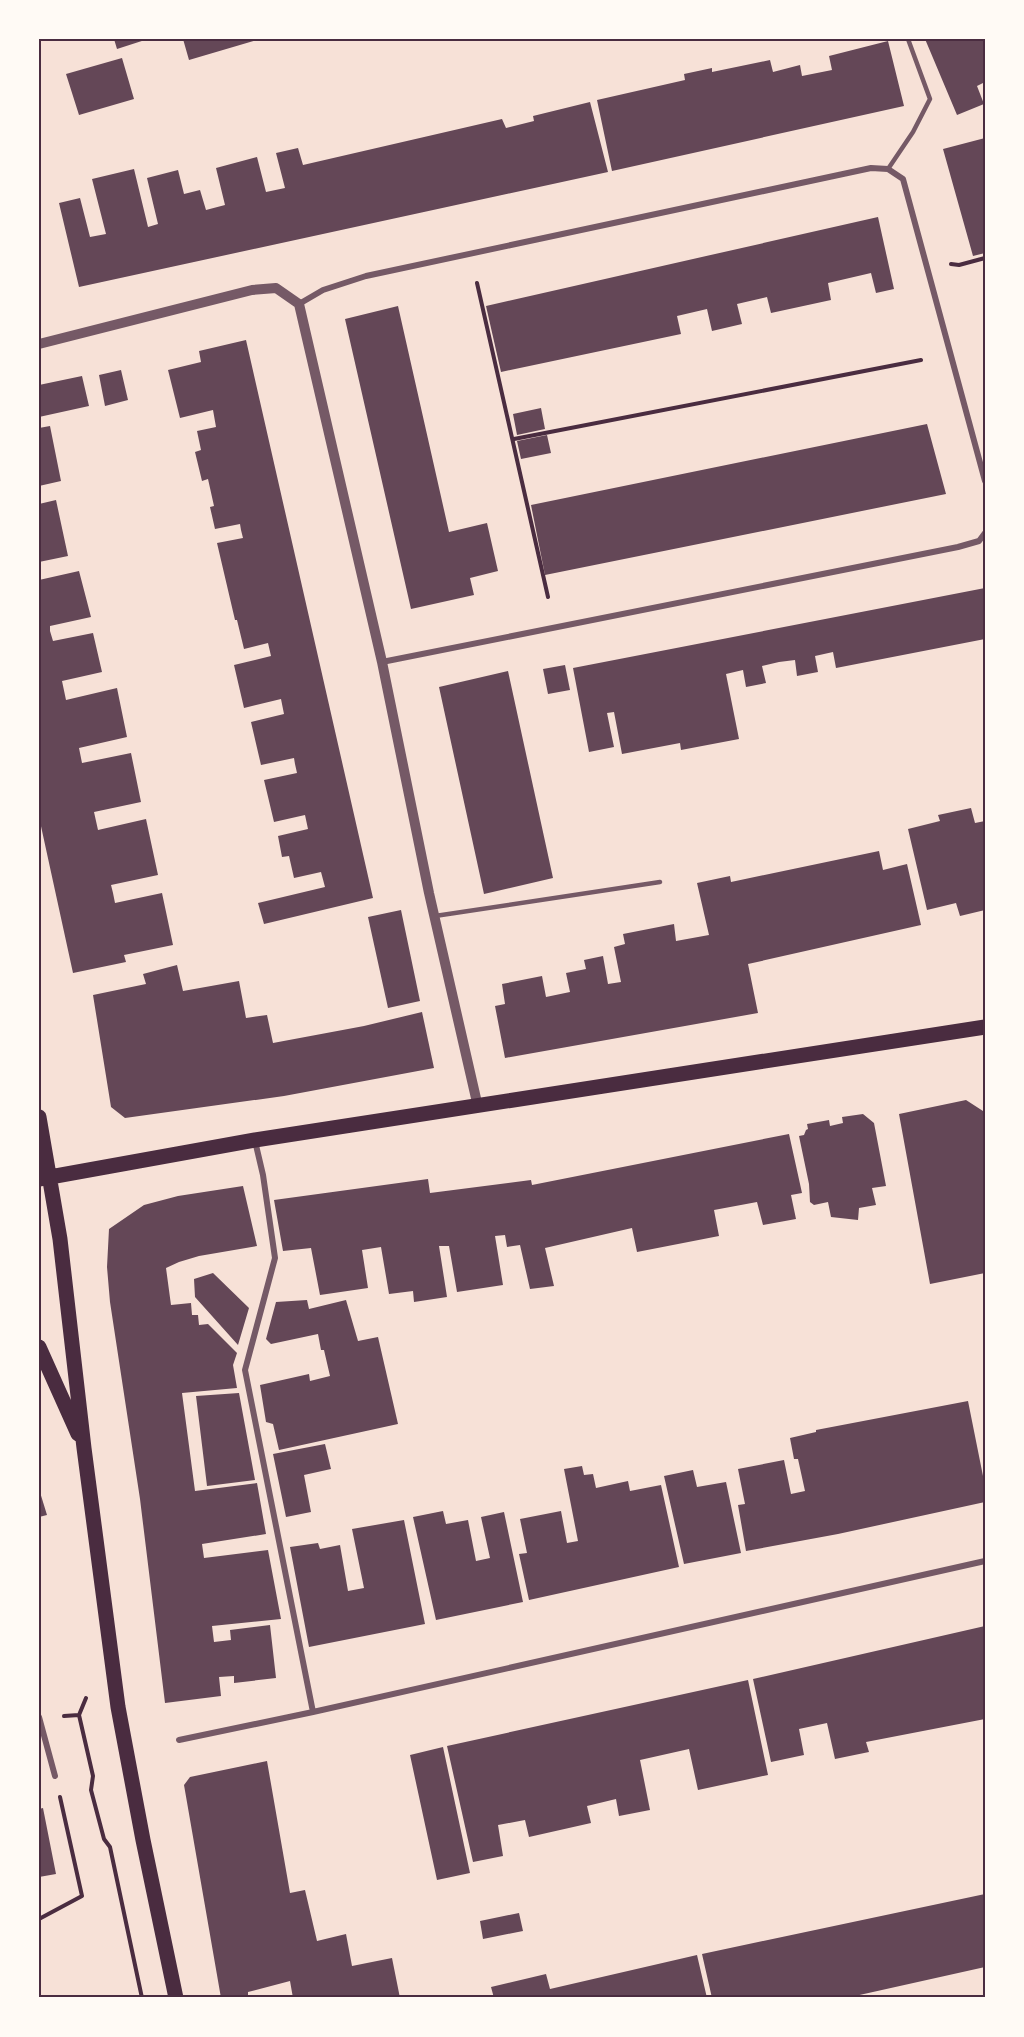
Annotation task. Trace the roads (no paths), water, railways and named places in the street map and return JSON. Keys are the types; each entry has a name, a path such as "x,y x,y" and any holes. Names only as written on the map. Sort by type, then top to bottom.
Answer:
{"main road":[{"path":"45,1178 255,1140 985,1027"},
{"path":"39,1117 45,1178 64,1267 84,1448 121,1729 176,1998"},
{"path":"39,1347 84,1448"}],"street":[{"path":"299,304 323,290 366,276 871,168 888,169 903,179 985,481"},
{"path":"39,344 252,290 276,288 299,304 382,663 478,1107"},
{"path":"382,663 958,547 979,541 985,533"},
{"path":"255,1140 263,1175 275,1258 245,1370 313,1712"},
{"path":"179,1740 985,1561"},
{"path":"39,1719 55,1776"}],"lane":[{"path":"888,169 914,132 930,99 908,39"},
{"path":"435,916 660,882"}]}
